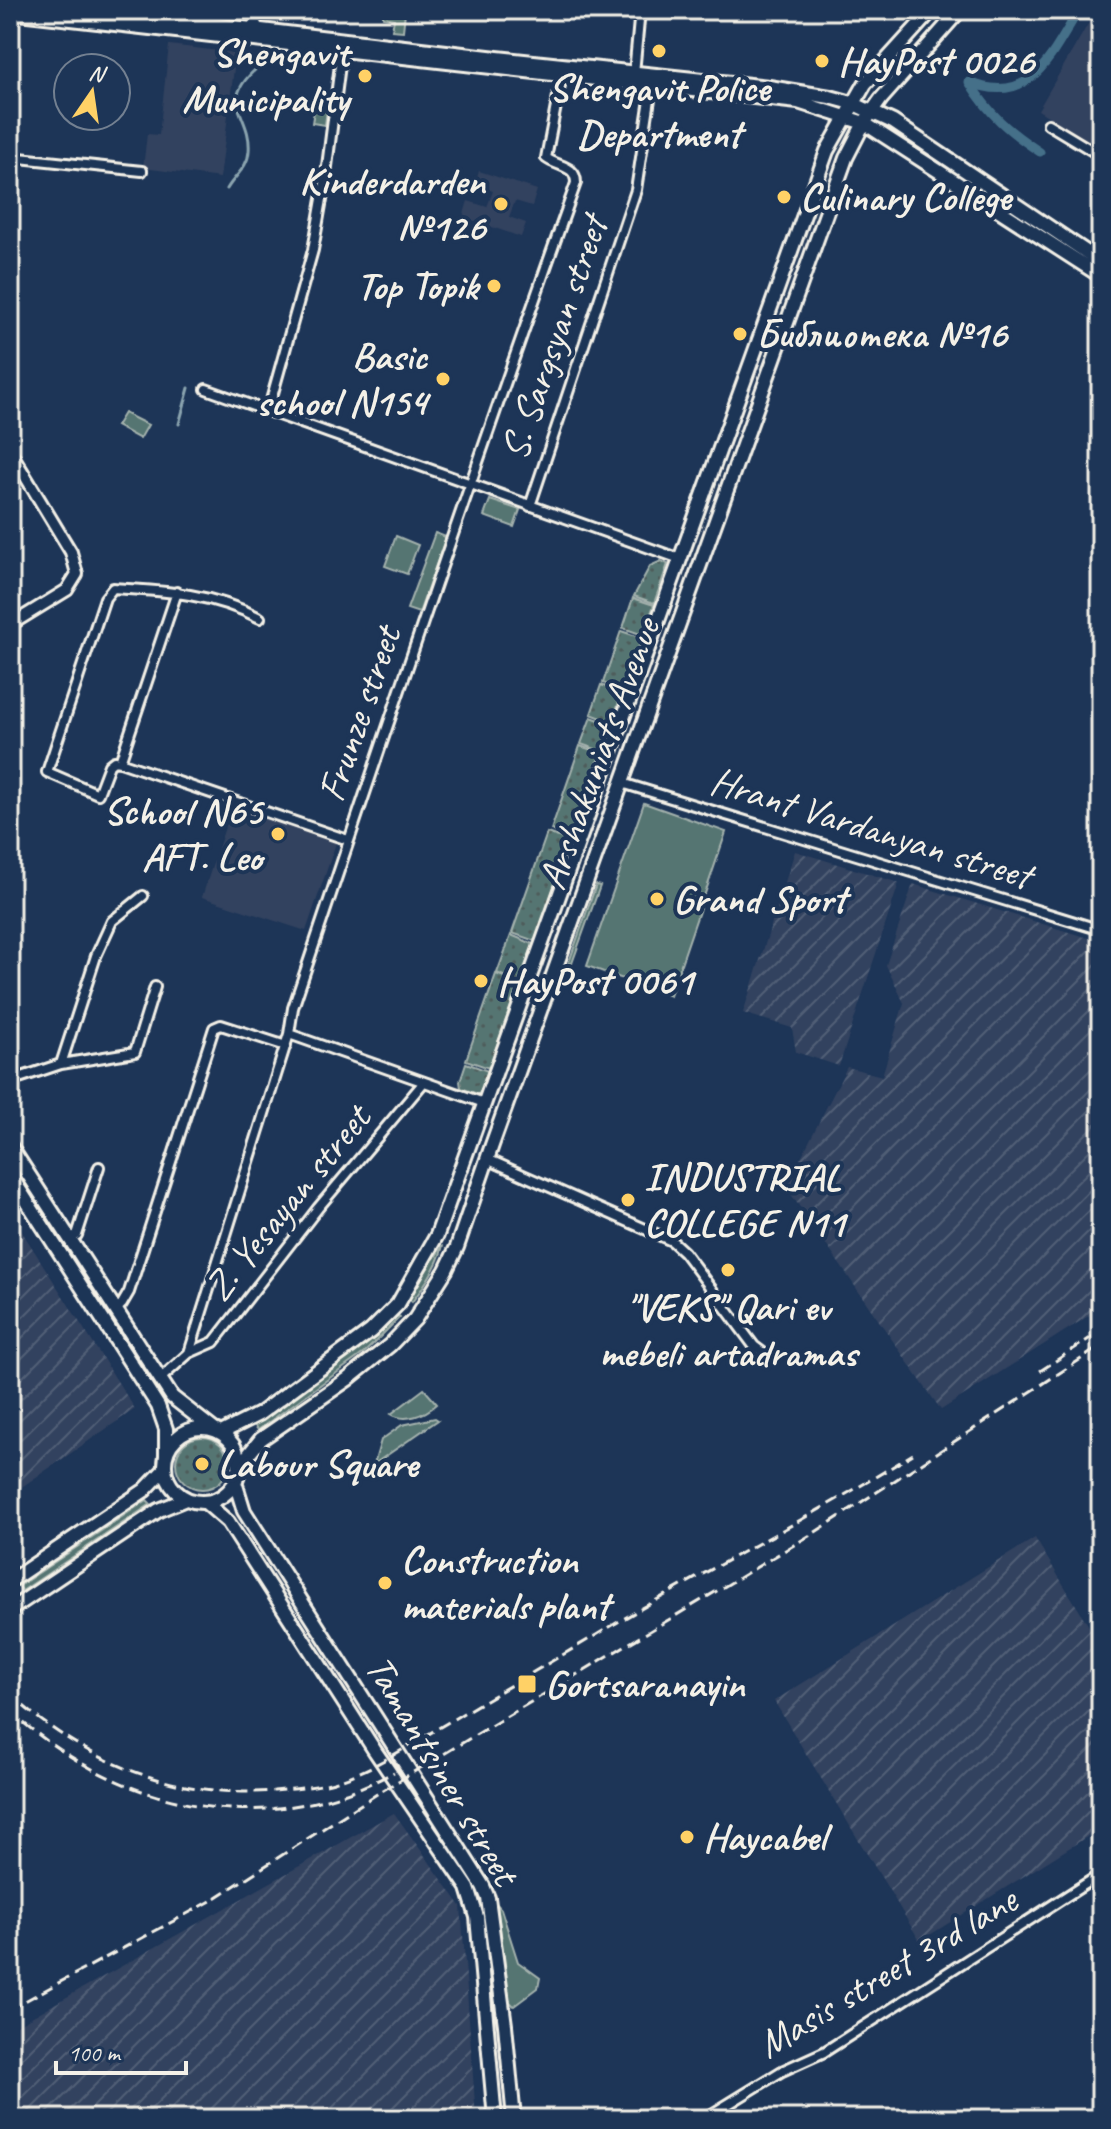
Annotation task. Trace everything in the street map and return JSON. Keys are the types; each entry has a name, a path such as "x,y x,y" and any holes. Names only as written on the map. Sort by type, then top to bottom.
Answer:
{"main road":[{"path":"92,10 342,49 798,102 864,123 1101,276"},
{"name":"Arshakuniats Avenue","path":"217,1431 259,1414 371,1331 398,1304 437,1235 827,151 865,84 932,10"},
{"name":"Arshakuniats Avenue","path":"236,1478 255,1444 348,1379 390,1345 415,1319 451,1261 467,1225 487,1159 846,158 872,111 899,76 960,10"},
{"path":"10,12 793,90 852,103 893,122 1101,262"},
{"path":"755,352 760,363 774,361"},
{"path":"743,384 757,376 763,389"},
{"path":"602,776 622,783"},
{"path":"10,1146 172,1397 234,1446 239,1464 236,1478 222,1496 205,1502 186,1499 171,1487 165,1469 166,1429 158,1406 10,1175"},
{"path":"467,1150 487,1159"},
{"path":"398,1304 412,1308 415,1319"},
{"path":"166,1455 179,1435 201,1428 217,1431"},
{"path":"10,1581 145,1490 165,1469"},
{"name":"Tamantsiner street","path":"236,1478 244,1511 483,1886 488,1898 505,2025 514,2119"},
{"path":"13,1608 159,1510 186,1499"},
{"name":"Tamantsiner street","path":"205,1502 228,1522 375,1751 468,1888 477,1917 495,2119"},
{"path":"10,1588 17,1594 13,1608"}],"street":[{"path":"251,10 259,35"},
{"path":"634,73 640,10"},
{"path":"268,411 313,250 342,49"},
{"name":"Frunze street","path":"189,1353 286,1046 293,1008 348,840 576,183 576,176 571,170 546,158 562,75"},
{"name":"S. Sargsyan street","path":"530,506 636,190 652,86"},
{"path":"1048,124 1101,156"},
{"path":"10,157 142,171"},
{"path":"206,389 680,559"},
{"path":"10,451 71,552 77,574 67,590 10,625"},
{"path":"260,618 219,600 177,592 113,588 105,598 47,769 49,774 98,794 109,765 114,761 120,762 348,840"},
{"path":"120,762 177,592"},
{"name":"Hrant Vardanyan street","path":"622,783 1101,930"},
{"path":"61,1064 96,956 112,921 143,896"},
{"path":"10,1081 61,1064 135,1052 155,987"},
{"path":"116,1310 129,1292 214,1028 221,1025 286,1046"},
{"path":"289,1034 484,1103"},
{"name":"Z. Yesayan street","path":"189,1353 214,1342 318,1208 424,1082"},
{"path":"487,1159 672,1241 684,1252 754,1346 762,1352"},
{"path":"70,1238 77,1235 99,1167"},
{"path":"160,1379 189,1353"},
{"name":"Masis street 3rd lane","path":"704,2119 782,2071 824,2052 1101,1874"}],"shaded area":[{"path":"1091,19 1101,25 1101,149 1038,110"},
{"path":"169,45 236,53 220,178 143,168 147,134 159,135"},
{"name":"Kinderdarden №126","path":"479,171 537,190 532,206 515,201 509,217 526,223 521,237 463,217 468,201 487,207 493,191 475,185"},
{"path":"232,806 337,840 306,931 202,897"},
{"path":"795,851 899,883 839,1066 796,1052 792,1028 743,1013"},
{"path":"913,884 1101,942 1101,1308 941,1410 786,1187 847,1067 882,1076 904,1003 886,965"},
{"path":"10,1213 135,1409 10,1495"},
{"path":"1035,1538 1101,1646 1101,1828 920,1941 774,1701"},
{"path":"394,1813 461,1906 476,2119 10,2119 10,2029"}],"green space":[{"path":"383,10 405,12 403,31 392,30 394,19 383,17"},
{"path":"316,99 328,101 325,125 312,123"},
{"path":"124,413 148,425 140,439 116,426"},
{"path":"490,500 520,510 514,527 484,516"},
{"path":"435,533 446,537 419,613 407,609"},
{"path":"396,536 418,545 407,574 385,566"},
{"path":"661,561 668,564 654,603 634,596 650,566"},
{"path":"633,598 654,605 643,635 623,628"},
{"path":"621,631 642,638 623,690 603,683"},
{"path":"601,685 622,693 612,722 591,714"},
{"path":"591,717 611,724 601,751 581,744"},
{"path":"580,746 601,753 571,838 551,830"},
{"name":"Grand Sport","path":"644,803 726,832 670,996 587,966"},
{"path":"547,833 570,841 535,941 512,933"},
{"path":"596,885 600,886 571,966 568,965"},
{"path":"511,935 533,944 489,1068 466,1060 496,974 510,979 497,973"},
{"path":"466,1063 488,1071 480,1095 461,1088"},
{"path":"443,1245 435,1267 412,1302 408,1298"},
{"path":"395,1314 400,1317 364,1353 258,1430 254,1425 360,1348"},
{"path":"424,1389 437,1404 432,1408 409,1418 391,1414"},
{"path":"438,1420 374,1464 381,1440 402,1425"},
{"path":"202,1437 221,1444 228,1463 221,1482 202,1489 183,1482 176,1463 183,1444"},
{"path":"147,1500 151,1504 22,1591 19,1586"},
{"path":"497,1904 518,1962 540,1978 538,1988 514,2006 509,2001"}],"waterway":[{"path":"969,82 991,88 1009,88 1024,82 1049,59 1079,10"},
{"path":"227,189 248,157 249,138 237,101 239,91 256,69"},
{"path":"969,82 1000,122 1040,152"},
{"path":"179,424 189,388"}],"railway":[{"path":"1040,1371 1101,1331"},
{"path":"10,2009 209,1902 380,1792 814,1533 1101,1346"},
{"path":"10,1694 68,1739 132,1771 166,1781 201,1789 237,1792 312,1787 334,1782 394,1754 913,1454"},
{"path":"10,1711 52,1744 97,1771 144,1792 193,1804 243,1809 293,1806 344,1794 394,1772"}],"place":[{"name":"Shengavit Police Department","path":"659,51"},
{"name":"HayPost 0026","path":"822,61"},
{"name":"Shengavit Municipality","path":"365,76"},
{"name":"Culinary College","path":"784,197"},
{"name":"Kinderdarden №126","path":"501,204"},
{"name":"Top Topik","path":"494,286"},
{"name":"Библиотека №16","path":"740,334"},
{"name":"Basic school N154","path":"443,379"},
{"name":"School N65 AFT. Leo","path":"278,834"},
{"name":"Grand Sport","path":"657,899"},
{"name":"HayPost 0061","path":"481,981"},
{"name":"INDUSTRIAL COLLEGE N11","path":"628,1200"},
{"name":"\"VEKS\" Qari ev mebeli artadramas","path":"728,1270"},
{"name":"Labour Square","path":"202,1464"},
{"name":"Construction materials plant","path":"385,1583"},
{"name":"Gortsaranayin","path":"527,1684"},
{"name":"Haycabel","path":"687,1837"}]}
